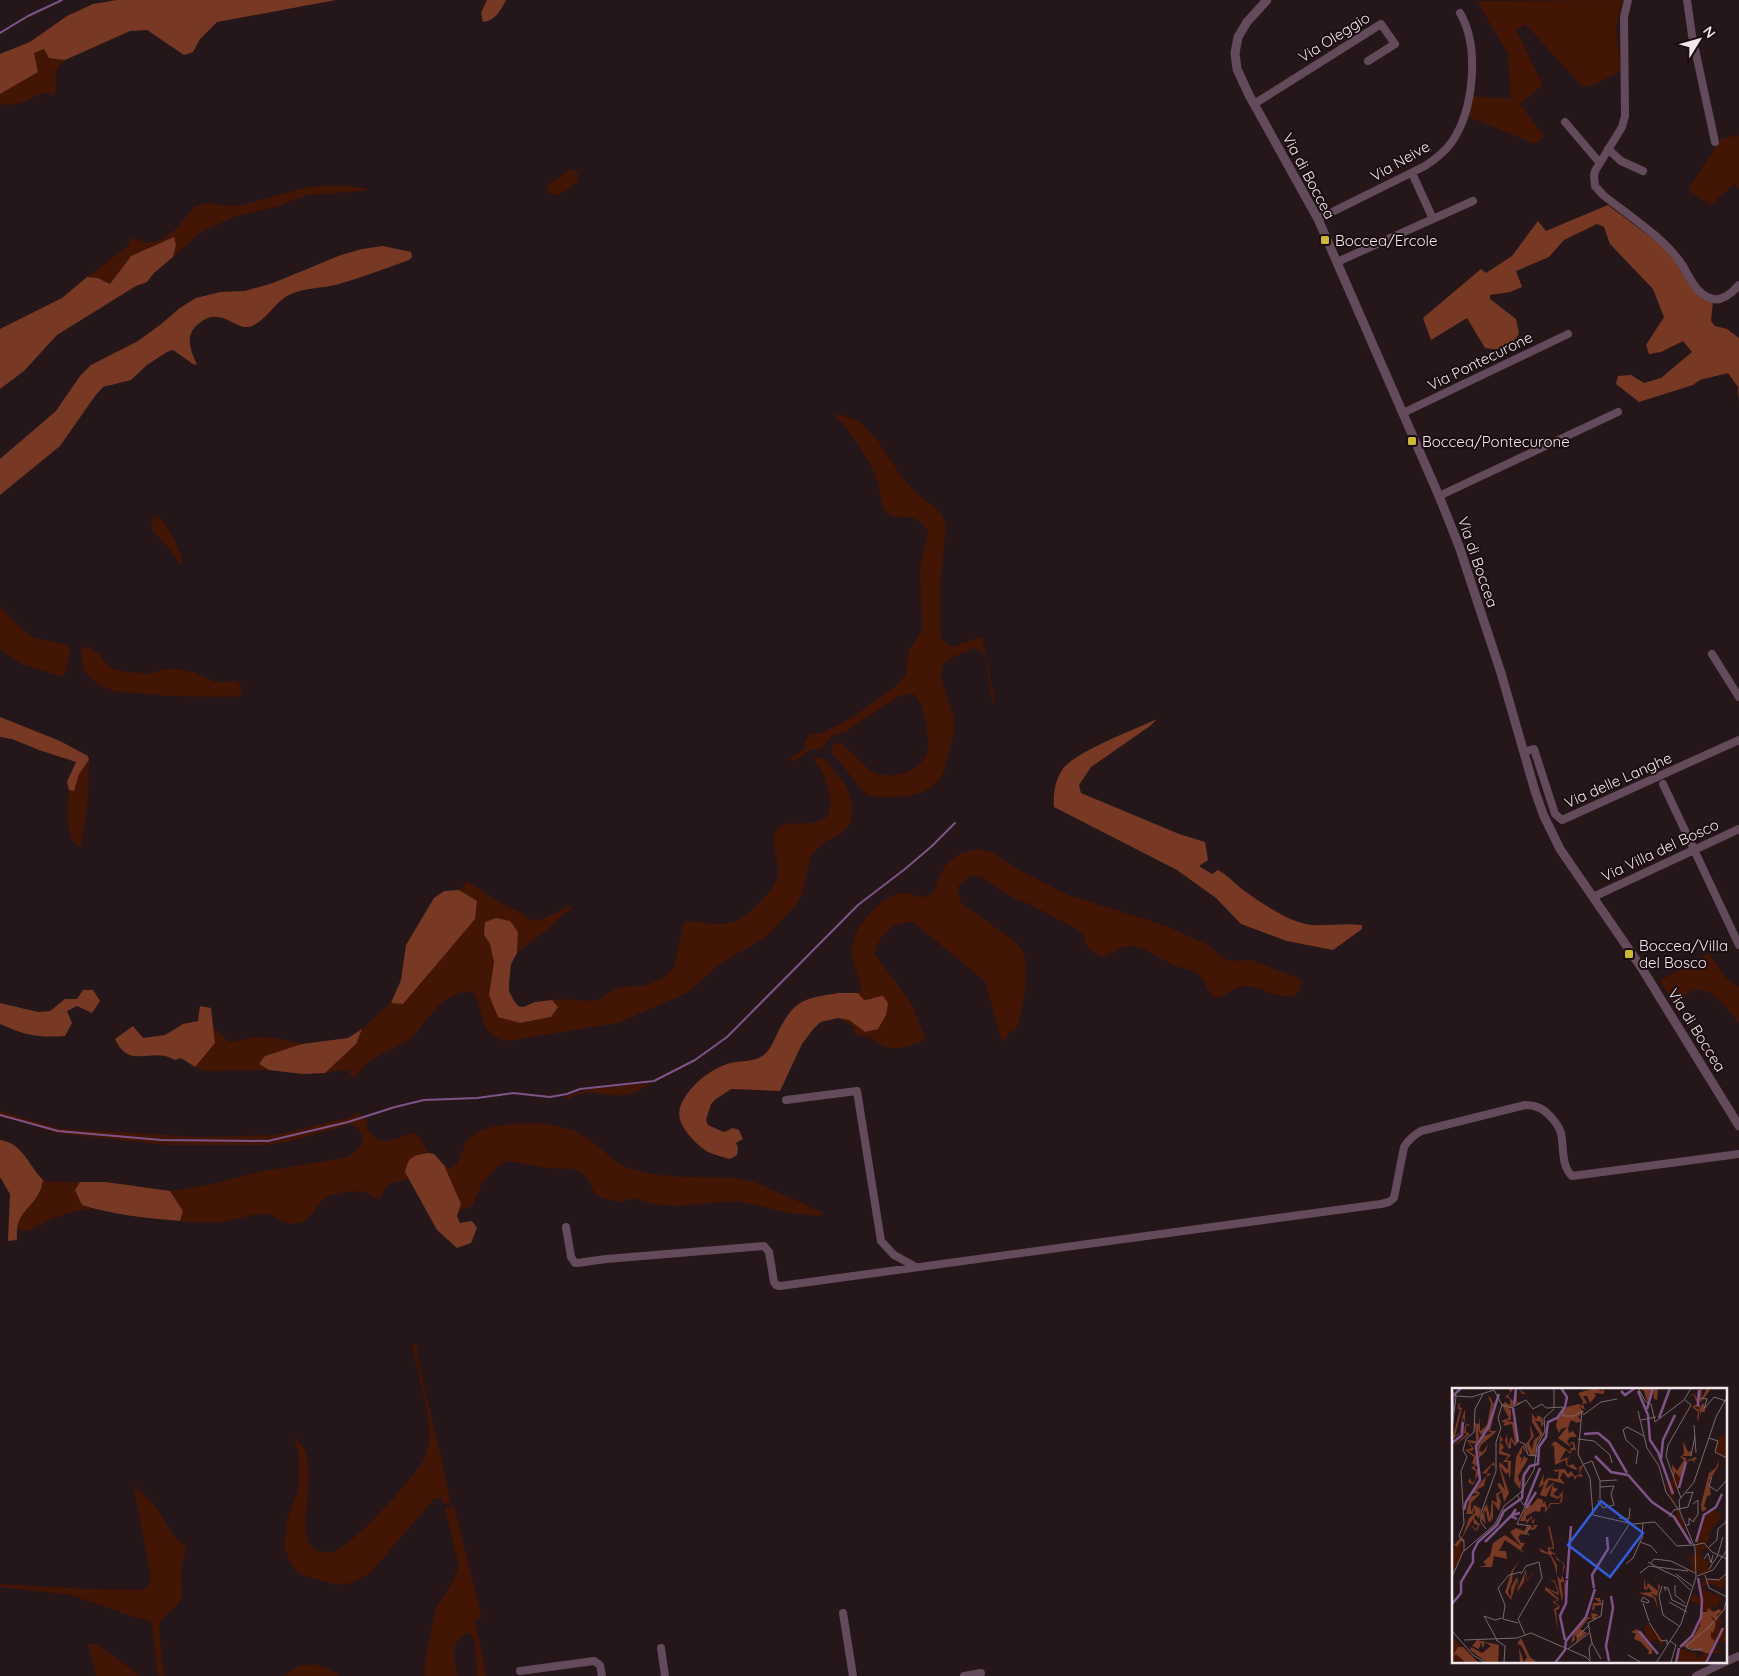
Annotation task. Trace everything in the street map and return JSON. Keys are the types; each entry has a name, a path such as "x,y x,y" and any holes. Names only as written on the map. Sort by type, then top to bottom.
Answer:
{"street":[{"name":"Via di Boccea","path":"1267,0 1247,22 1238,37 1235,58 1237,69 1254,104 1318,220 1439,496 1459,546 1501,673 1537,799 1549,828 1560,849 1641,967 1739,1126"},
{"path":"1628,0 1624,17 1624,122 1599,162 1594,176 1596,186 1599,191 1670,250 1695,286 1703,294 1719,300 1739,285"},
{"path":"1687,0 1692,35 1715,142"},
{"name":"Via Neive","path":"1318,220 1412,173 1438,157 1450,145 1460,128 1471,82 1472,57 1469,31 1460,13"},
{"name":"Via Oleggio","path":"1254,104 1382,24 1395,44 1368,61"},
{"path":"1565,122 1599,162"},
{"path":"1608,149 1621,161 1643,170"},
{"path":"1412,173 1433,220"},
{"path":"1336,262 1473,202"},
{"name":"Via Pontecurone","path":"1403,413 1568,334"},
{"path":"1439,496 1618,412"},
{"path":"1712,654 1739,697"},
{"name":"Via delle Langhe","path":"1524,752 1534,749 1555,814 1562,820 1739,740"},
{"path":"1663,784 1739,945"},
{"name":"Via Villa del Bosco","path":"1593,897 1739,829"},
{"path":"786,1100 857,1091 881,1241 894,1255 917,1267"},
{"path":"566,1227 571,1257 577,1263 606,1258 762,1245 770,1252 774,1281 776,1285 780,1286 1382,1204 1394,1198 1404,1146 1408,1139 1415,1134 1525,1105 1538,1107 1547,1112 1557,1125 1566,1167 1572,1176 1739,1154"},
{"path":"843,1613 853,1676"},
{"path":"661,1648 665,1676"},
{"path":"520,1671 592,1661 599,1664 602,1676"},
{"path":"1696,1676 1721,1664"},
{"path":"964,1676 981,1673"}],"shaded area":[{"path":"117,0 336,0 217,22 200,39 193,52 184,55 147,30 130,31 65,60 49,58 44,49 34,53 38,72 0,94 0,54 30,42 67,16 93,4"},
{"path":"487,0 506,0 500,11 491,20 483,22 481,13"},
{"path":"1623,0 1616,28 1621,71 1591,86 1582,86 1525,24 1516,30 1543,85 1520,104 1544,136 1535,144 1467,116 1471,96 1511,99 1508,54 1477,1"},
{"path":"44,49 49,58 65,60 57,71 54,96 49,93 42,93 17,104 0,105 0,94 4,92 34,53"},
{"path":"1739,135 1739,190 1734,184 1711,205 1688,190 1721,139"},
{"path":"570,169 578,173 578,181 567,190 554,196 547,191 549,184"},
{"path":"348,186 368,189 364,191 307,195 276,207 236,216 201,232 173,257 176,245 173,237 131,256 110,284 98,278 87,277 128,246 131,238 148,243 160,240 176,229 194,207 205,203 227,206 243,205 303,188"},
{"path":"1608,205 1660,244 1713,301 1711,321 1715,326 1727,329 1739,338 1739,402 1738,387 1728,373 1700,380 1693,385 1639,402 1616,384 1618,376 1631,375 1644,383 1661,378 1692,352 1683,341 1661,352 1649,354 1646,345 1664,317 1653,289 1610,244 1604,227 1597,224 1564,240 1549,257 1516,271 1522,287 1510,292 1490,295 1490,299 1516,319 1519,333 1510,346 1502,349 1485,348 1467,318 1431,340 1423,318 1481,269 1486,273 1512,256 1538,221 1546,231"},
{"path":"174,237 176,245 173,257 154,273 147,282 136,286 57,335 24,371 0,389 0,329 62,298 87,277 98,278 110,284 131,256"},
{"path":"383,246 411,252 412,257 409,260 333,286 293,293 282,299 262,320 252,326 240,326 220,317 205,319 196,326 190,335 190,346 197,365 173,350 147,365 131,380 103,387 60,446 0,495 0,459 56,411 80,376 91,365 138,341 196,298 220,292 245,291 273,283 341,255"},
{"path":"834,413 859,421 878,441 902,477 917,494 935,507 942,515 946,527 940,588 940,633 942,639 951,647 978,637 982,638 995,701 992,702 985,657 982,652 974,648 951,658 944,664 941,673 942,679 954,720 948,757 943,773 936,783 928,789 909,796 869,796 860,788 837,758 832,755 831,751 837,742 842,744 870,770 879,775 903,773 917,766 923,761 929,746 922,709 918,698 914,694 901,695 847,731 832,736 821,749 812,749 793,762 791,758 804,749 806,740 811,734 822,733 851,718 896,686 906,674 908,653 922,629 920,568 928,532 923,524 917,520 896,517 886,511 882,504 874,472 862,450"},
{"path":"155,516 160,517 171,534 178,547 183,567 152,529 151,525"},
{"path":"0,607 34,638 69,645 70,653 65,674 59,676 19,663 0,649"},
{"path":"87,646 99,654 105,663 114,670 150,674 167,668 194,672 215,682 236,681 242,687 241,694 233,697 167,696 114,691 98,685 83,669 81,649"},
{"path":"0,717 60,741 88,756 89,760 79,774 74,791 69,790 67,782 76,762 12,739 0,737"},
{"path":"1157,719 1150,726 1091,767 1079,785 1081,793 1179,834 1205,842 1208,860 1199,866 1212,874 1218,870 1253,897 1286,917 1304,924 1362,925 1362,929 1333,950 1287,941 1241,924 1216,898 1177,870 1054,807 1056,783 1062,770 1069,763 1092,749"},
{"path":"816,757 826,760 845,784 852,801 852,816 849,826 816,850 810,859 803,891 797,904 766,937 720,964 687,993 618,1023 508,1041 498,1039 487,1029 473,992 465,992 444,1001 432,1012 410,1039 373,1059 360,1070 356,1077 351,1076 349,1071 340,1070 325,1073 356,1044 362,1029 391,1003 403,1004 476,901 459,890 467,881 498,902 520,912 531,920 540,920 570,906 572,909 517,953 518,932 484,935 490,944 494,962 489,995 498,1017 558,1007 552,1000 599,1000 616,988 647,985 665,977 674,967 684,923 687,921 720,924 736,921 752,910 770,891 778,874 774,845 777,829 783,825 820,821 827,816 830,807 829,793 825,779 813,759"},
{"path":"89,760 88,800 81,845 78,846 71,836 69,828 69,790 74,790 79,774"},
{"path":"979,849 993,853 1017,869 1068,895 1164,925 1206,944 1228,961 1252,960 1300,979 1302,982 1298,993 1290,996 1275,995 1246,986 1236,988 1221,997 1215,997 1210,993 1198,974 1170,964 1143,948 1127,946 1103,957 1090,950 1086,945 1084,936 1077,929 1027,903 1013,898 979,876 971,876 957,888 962,904 1012,939 1021,950 1026,962 1021,1016 1015,1029 1010,1031 1004,1041 1001,1039 985,981 914,923 907,922 900,923 889,930 880,940 874,953 911,1003 926,1040 904,1047 890,1048 871,1038 856,1036 853,1026 838,1018 849,1020 865,1032 877,996 872,1000 863,1001 858,993 862,988 852,955 855,935 860,926 874,908 892,896 905,893 927,897 936,889 943,869 951,860 966,852"},
{"path":"459,890 477,901 475,919 403,1004 391,1003 401,980 406,945 434,898 444,891"},
{"path":"496,918 510,921 518,932 517,953 511,964 509,983 509,991 513,999 518,1006 523,1007 535,1002 552,1000 558,1007 551,1017 520,1023 498,1017 489,995 494,962 490,944 484,935 485,922"},
{"path":"1709,953 1727,979 1739,987 1739,1023 1724,1004 1703,990 1696,990 1683,997 1680,1015 1659,980"},
{"path":"83,990 93,990 100,1001 92,1013 77,1006 67,1011 72,1023 65,1036 47,1037 31,1035 0,1024 0,1003 38,1012 50,1011 65,999 77,999"},
{"path":"838,993 858,993 864,1000 883,996 888,1003 886,1015 878,1029 865,1032 849,1020 838,1018 821,1022 802,1044 780,1091 731,1089 711,1104 706,1120 708,1125 724,1132 733,1128 739,1130 743,1139 736,1143 738,1148 737,1155 730,1159 708,1152 698,1144 688,1134 679,1117 682,1102 690,1090 707,1074 722,1066 760,1058 764,1055 784,1021 801,1002"},
{"path":"200,1006 211,1008 215,1043 195,1067 181,1058 175,1060 167,1056 134,1056 127,1054 121,1049 115,1039 133,1026 143,1038 165,1035 183,1024 198,1021"},
{"path":"212,1027 230,1042 258,1037 281,1039 302,1044 265,1056 260,1064 269,1070 206,1071 195,1067 215,1043"},
{"path":"362,1029 356,1044 325,1073 303,1074 269,1070 259,1064 265,1056 302,1044 348,1038"},
{"path":"652,1083 626,1095 583,1093 571,1099 564,1097 589,1089"},
{"path":"0,1111 60,1129 203,1137 275,1135 352,1117 356,1112 368,1121 367,1127 376,1138 387,1140 414,1133 419,1136 428,1153 413,1156 406,1172 409,1179 390,1184 378,1200 366,1193 353,1191 325,1197 309,1218 297,1224 291,1224 266,1214 214,1223 199,1223 180,1221 183,1211 170,1191 208,1185 263,1171 345,1158 360,1147 362,1142 361,1133 351,1124 291,1141 267,1145 166,1145 56,1133 20,1121 0,1117"},
{"path":"530,1123 553,1125 576,1132 593,1142 622,1165 634,1170 662,1175 733,1178 755,1182 822,1212 822,1216 789,1213 738,1201 674,1206 653,1204 634,1198 620,1202 602,1198 595,1194 588,1178 574,1169 546,1168 508,1161 499,1165 483,1182 472,1206 460,1211 461,1204 444,1165 449,1168 457,1164 469,1139 482,1130 489,1127"},
{"path":"0,1140 14,1145 20,1150 43,1180 41,1190 18,1223 17,1240 8,1241 10,1194 0,1177"},
{"path":"428,1153 434,1154 444,1165 461,1204 457,1216 460,1223 472,1221 477,1228 471,1243 457,1248 437,1230 405,1172 412,1158"},
{"path":"43,1180 80,1182 75,1190 82,1205 94,1209 76,1211 53,1218 28,1231 16,1229 21,1216 41,1191"},
{"path":"80,1182 106,1182 170,1191 183,1211 180,1221 118,1214 82,1205 75,1190"},
{"path":"417,1344 417,1354 451,1502 444,1504 441,1499 435,1498 372,1571 360,1579 351,1583 337,1585 301,1575 292,1566 284,1547 287,1520 299,1488 299,1454 293,1435 303,1447 307,1458 306,1528 308,1539 312,1547 317,1550 325,1553 333,1552 354,1538 381,1511 423,1461 429,1445 430,1434 427,1409 412,1346"},
{"path":"135,1486 155,1506 175,1538 184,1544 186,1551 181,1569 182,1597 178,1605 161,1620 159,1631 164,1676 158,1676 150,1621 71,1595 0,1587 0,1584 86,1589 140,1590 147,1587 150,1582 150,1573"},
{"path":"454,1506 482,1618 475,1619 486,1676 477,1676 475,1641 470,1633 466,1633 455,1647 454,1657 457,1676 425,1676 425,1662 435,1610 454,1579 459,1566 445,1508"},
{"path":"88,1644 96,1644 141,1676 96,1676"},
{"path":"314,1664 331,1670 339,1676 283,1676 299,1666"}],"waterway":[{"path":"0,33 28,16 62,0"},
{"path":"0,1115 58,1131 161,1140 268,1141 348,1122 424,1100 477,1098 513,1093 550,1097 580,1089 654,1081 695,1060 727,1037 858,905 905,869 955,823"}],"place":[{"name":"Boccea/Ercole","path":"1325,240"},
{"name":"Boccea/Pontecurone","path":"1412,441"},
{"name":"Boccea/Villa del Bosco","path":"1629,954"}]}
